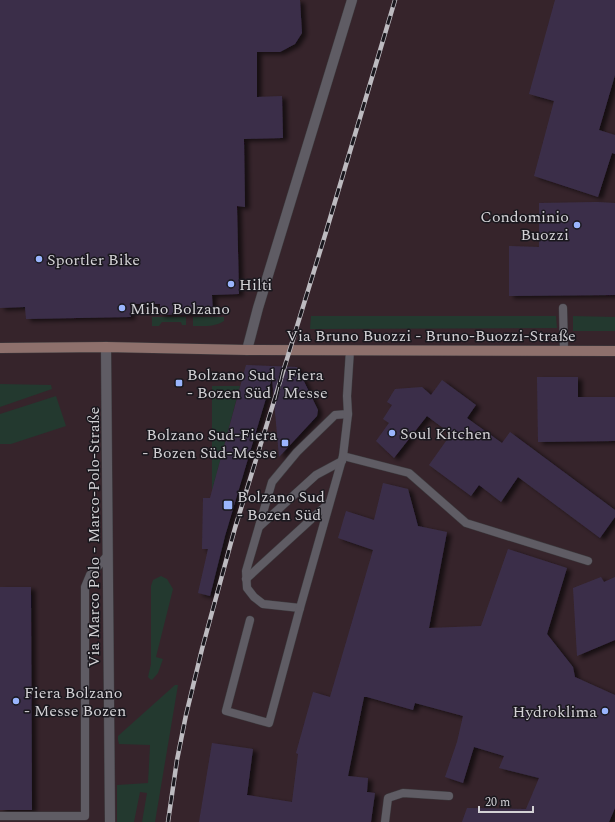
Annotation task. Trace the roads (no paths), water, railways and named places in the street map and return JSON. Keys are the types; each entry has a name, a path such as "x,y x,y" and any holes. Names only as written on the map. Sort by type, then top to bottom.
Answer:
{"main road":[{"name":"Via Bruno Buozzi - Bruno-Buozzi-Straße","path":"0,348 106,347 247,350 615,351"}],"street":[{"path":"247,350 258,308 352,0"},
{"name":"Via Marco Polo - Marco-Polo-Straße","path":"106,347 110,822"}],"lane":[{"path":"563,308 564,351"},
{"path":"250,620 226,711 269,723 343,458 348,414 350,350"},
{"path":"300,608 264,604 254,597 246,588 246,571 272,482 297,452 335,415 348,414"},
{"path":"259,527 316,475 343,458 409,473 466,523 588,561"},
{"path":"246,579 330,503"},
{"path":"0,816 86,816 85,587 90,575 108,555"},
{"path":"385,822 388,798 403,793 449,796"}],"railway":[{"path":"168,822 177,760 186,715 202,649 235,528 326,232 395,0"}],"place":[{"name":"Condominio Buozzi","path":"577,225"},
{"name":"Sportler Bike","path":"39,259"},
{"name":"Hilti","path":"231,284"},
{"name":"Miho Bolzano","path":"122,308"},
{"name":"Bolzano Sud / Fiera - Bozen Süd / Messe","path":"179,383"},
{"name":"Soul Kitchen","path":"392,433"},
{"name":"Bolzano Sud-Fiera - Bozen Süd-Messe","path":"285,443"},
{"name":"Bolzano Sud - Bozen Süd","path":"228,505"},
{"name":"Fiera Bolzano - Messe Bozen","path":"16,701"},
{"name":"Hydroklima","path":"605,711"}]}
